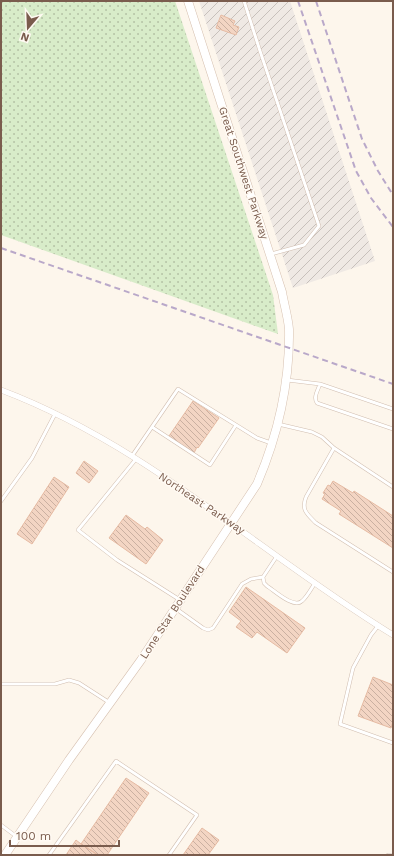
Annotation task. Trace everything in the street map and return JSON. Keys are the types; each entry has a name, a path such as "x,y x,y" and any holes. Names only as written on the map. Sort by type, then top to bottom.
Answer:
{"street":[{"name":"Great Southwest Parkway","path":"188,1 282,292 289,327 288,348"},
{"name":"Lone Star Boulevard","path":"5,855 141,660 257,484 266,464 278,424 287,380 288,348"},
{"name":"Northeast Parkway","path":"1,390 96,433 179,486 353,610 393,635"}],"lane":[{"path":"244,1 319,226 304,245 270,254"},
{"path":"287,380 320,384 393,409"},
{"path":"320,384 315,400 316,403 393,429"},
{"path":"180,600 117,560 78,530 134,458 152,427 178,389 257,438 272,443"},
{"path":"1,500 32,458 55,414"},
{"path":"278,424 312,432 322,437 334,448 393,487"},
{"path":"152,427 210,465 236,425"},
{"path":"334,448 306,497 303,504 306,513 316,524 393,572"},
{"path":"277,556 263,577 264,583 267,586 293,603 298,604 302,602 315,583"},
{"path":"175,608 208,630 213,628 242,584 251,579 263,577"},
{"path":"378,626 371,635 353,668 340,724 393,743"},
{"path":"1,684 55,684 69,680 79,683 110,703"},
{"path":"49,855 116,761 197,815 169,855"},
{"path":"1,825 17,837"},
{"path":"388,855 393,855"}],"shaded area":[{"path":"199,1 290,1 375,261 293,288"}],"green space":[{"path":"1,1 175,1 273,295 278,334 1,235"}],"building":[{"path":"221,15 235,21 233,25 239,27 236,35 216,28"},
{"path":"193,401 219,418 194,453 169,436"},
{"path":"84,461 98,471 89,483 76,473"},
{"path":"54,477 69,487 32,544 17,534"},
{"path":"333,481 353,493 354,491 393,516 393,548 339,514 341,511 322,499 325,494 323,493 328,485 330,486"},
{"path":"126,515 145,529 147,527 163,540 146,564 109,538"},
{"path":"246,587 305,628 287,653 257,632 252,638 236,627 241,621 229,612"},
{"path":"373,677 393,685 393,722 391,728 358,716"},
{"path":"126,778 149,793 107,855 98,855 81,844"},
{"path":"202,828 219,840 208,855 183,855"},
{"path":"76,840 81,844 98,855 66,855"}],"railway":[{"path":"298,1 356,171 371,198 393,227"},
{"path":"316,1 362,139 378,171 393,195"},
{"path":"1,248 393,384"}]}
